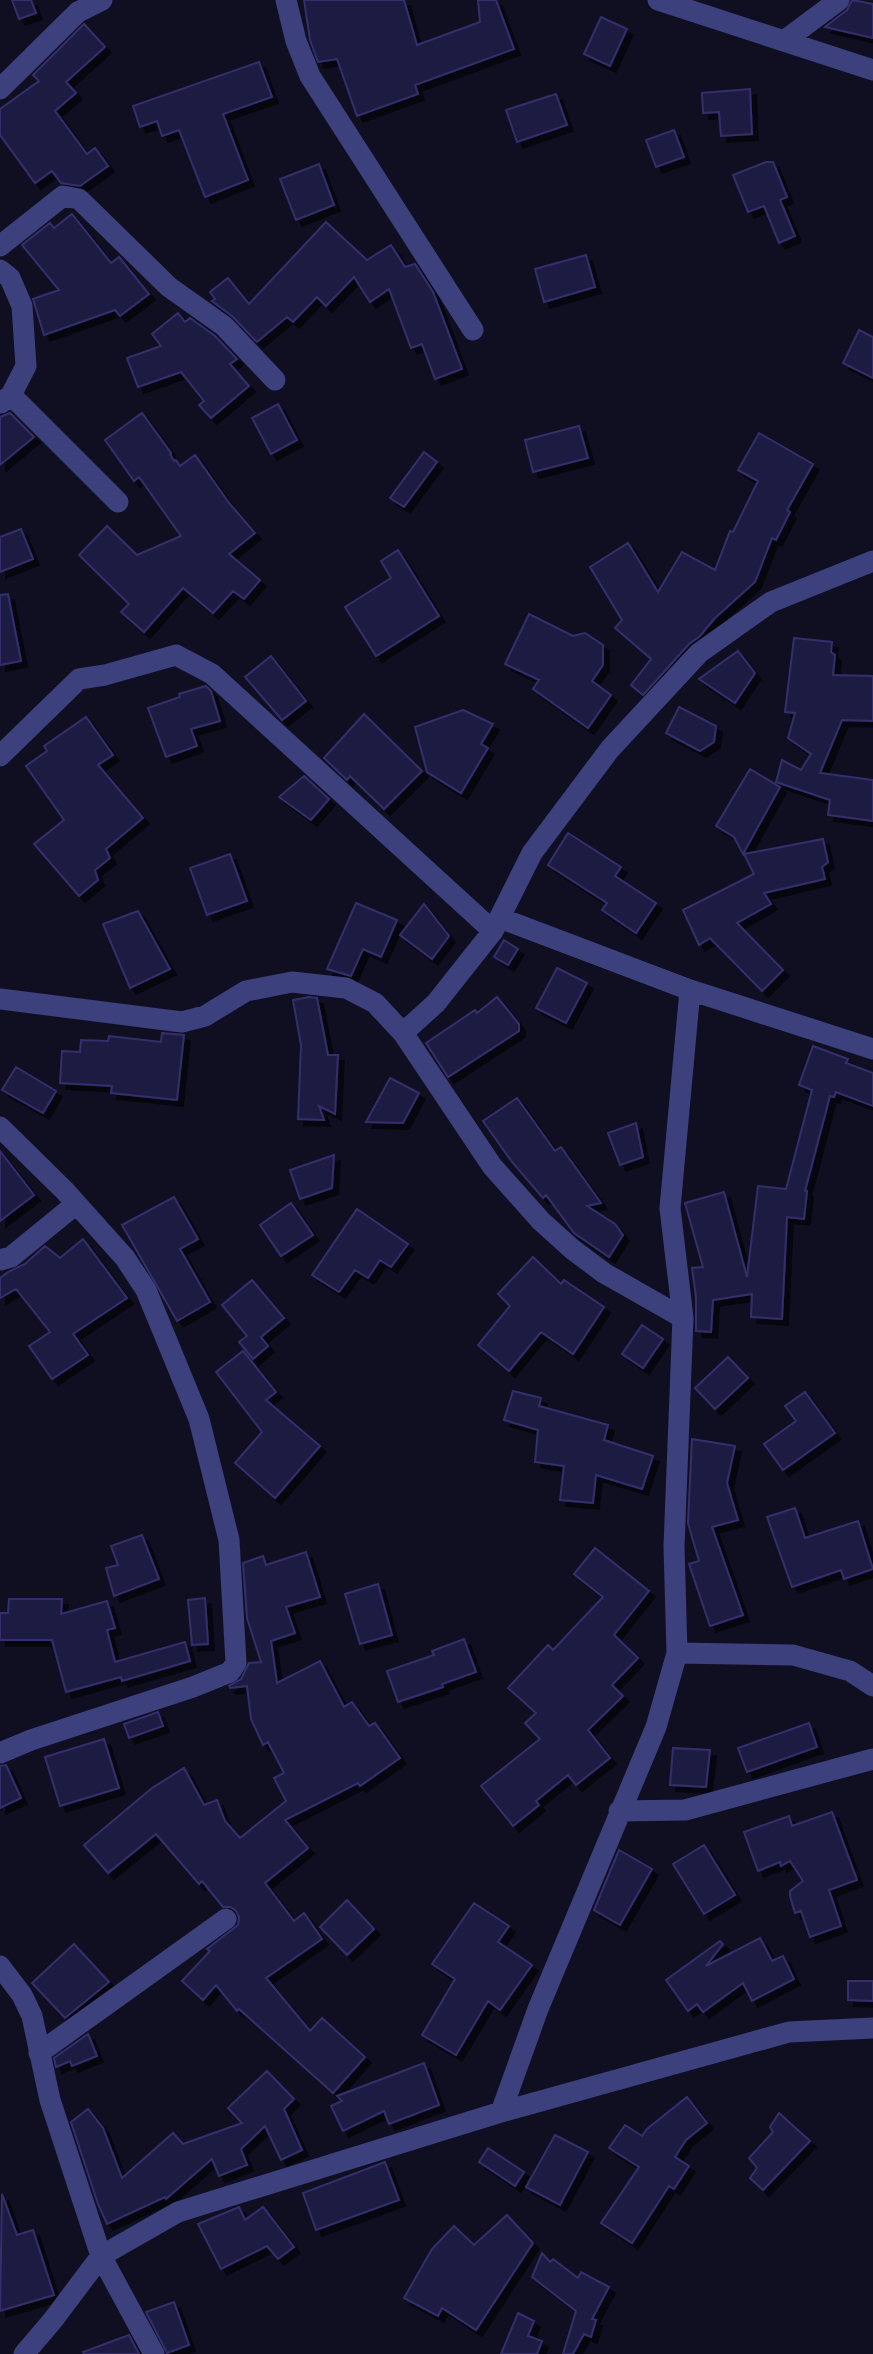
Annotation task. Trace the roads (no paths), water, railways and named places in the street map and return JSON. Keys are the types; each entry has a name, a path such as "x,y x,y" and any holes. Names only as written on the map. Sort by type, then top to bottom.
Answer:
{"street":[{"path":"0,89 78,12 102,0"},
{"path":"286,0 296,41 310,76 473,330"},
{"path":"658,0 873,70"},
{"path":"784,41 839,0"},
{"path":"0,246 63,196 79,199 169,287 224,326 275,380"},
{"path":"0,270 10,278 22,306 26,366 5,400 118,502"},
{"path":"404,1033 436,1003 496,925 532,853 610,749 699,653 771,602 873,561"},
{"path":"0,756 79,679 104,675 176,655 212,674 496,925 873,1049"},
{"path":"0,999 182,1022 205,1016 246,991 292,982 346,988 375,1003 404,1033 492,1167 541,1221 604,1273 682,1318"},
{"path":"500,2112 538,2009 656,1727 677,1653 674,1546 682,1318 670,1208 691,989"},
{"path":"0,1127 125,1258 146,1290 199,1419 229,1540 236,1663 230,1672 193,1687 31,1740 0,1753"},
{"path":"0,1260 11,1257 76,1204"},
{"path":"677,1653 793,1654 850,1671 873,1686"},
{"path":"619,1811 685,1810 873,1759"},
{"path":"39,2053 226,1919"},
{"path":"0,1966 22,1995 32,2016 50,2101 101,2256 154,2354"},
{"path":"24,2354 101,2256 178,2212 500,2112 789,2032 873,2028"}]}
